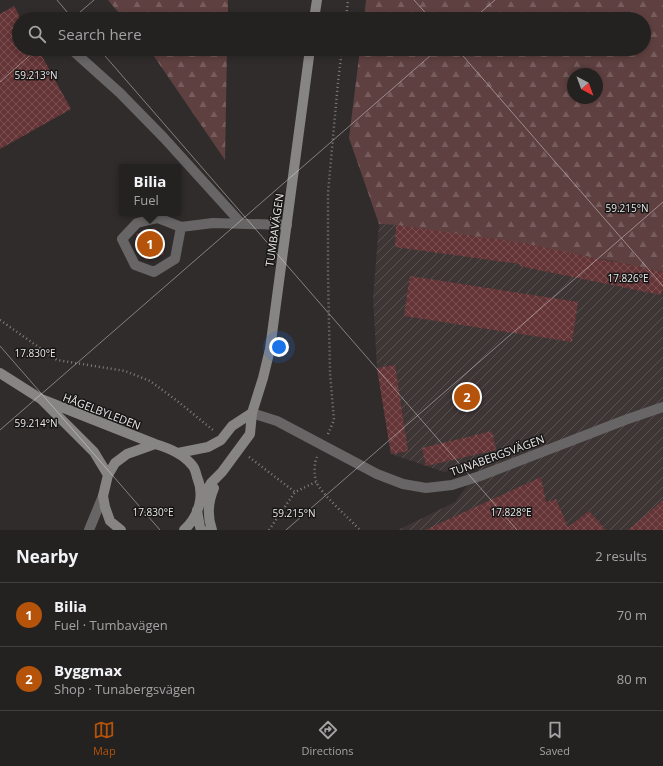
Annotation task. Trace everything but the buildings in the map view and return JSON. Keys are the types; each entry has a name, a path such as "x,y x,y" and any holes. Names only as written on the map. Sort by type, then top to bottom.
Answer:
{"main road":[{"path":"315,12 317,0"},
{"name":"TUMBAVÄGEN","path":"184,530 197,510 211,483 222,472 250,434 252,413 270,349 309,56"},
{"name":"HÅGELBYLEDEN","path":"0,373 41,399 155,444 167,447 178,453 193,466 200,483 201,500"},
{"name":"HÅGELBYLEDEN","path":"41,399 94,452 108,475"},
{"path":"178,453 208,447 214,444 221,440 232,426 252,413"},
{"path":"121,530 110,521 105,508 103,496 108,475 114,463 127,454 155,444"},
{"name":"TUMBAVÄGEN","path":"212,530 209,522 208,510 210,497 222,472"},
{"path":"197,510 200,527 202,530"}],"street":[{"path":"78,56 126,99 242,223"},
{"path":"181,228 175,259 154,272 135,265 122,239 137,223 158,218 181,228 213,223 287,225"},
{"name":"TUNABERGSVÄGEN","path":"252,413 277,421 377,474 403,484 426,488 452,485 480,476 625,420 663,407"},
{"path":"89,530 103,496"}],"path":[{"path":"347,12 348,0"},
{"path":"341,56 328,193 330,373 334,420 316,458 315,470 316,482 330,500 360,530"},
{"path":"0,320 57,360 125,370 150,381 214,430"},
{"path":"245,455 295,492"},
{"path":"269,530 295,492 316,482"}],"shaded area":[{"path":"379,224 396,225 614,261 663,272 663,530 398,530 455,502 483,464 444,472 391,454 377,368 373,299"}],"green space":[{"path":"108,0 228,0 228,12 118,12"},
{"path":"366,0 663,0 663,272 614,261 396,225 379,224 349,138 359,56 651,56 651,12 365,12"},
{"path":"154,56 227,56 225,160"}],"place":[{"name":"Bilia","path":"150,244"},
{"name":"Byggmax","path":"467,397"}]}
